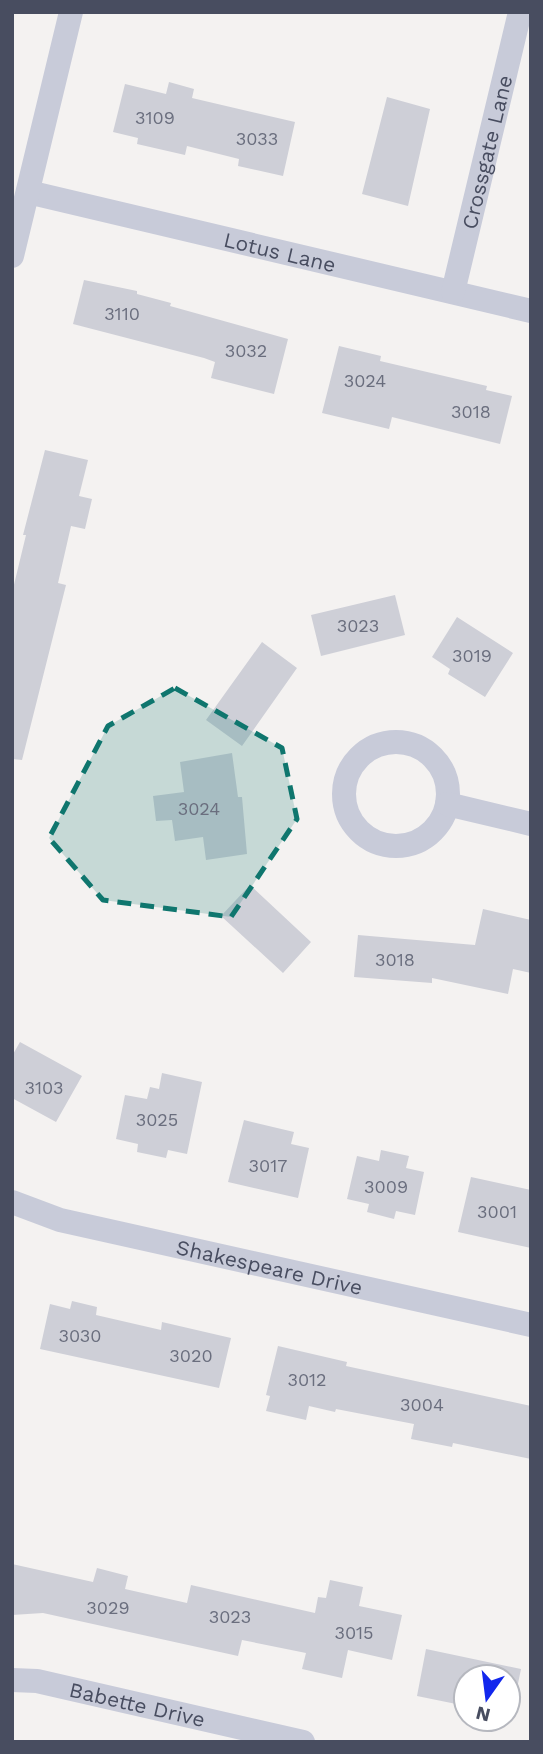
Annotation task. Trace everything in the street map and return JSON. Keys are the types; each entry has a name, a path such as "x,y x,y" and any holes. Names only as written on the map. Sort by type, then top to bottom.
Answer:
{"street":[{"path":"12,256 71,12"},
{"name":"Crossgate Lane","path":"453,292 520,12"},
{"name":"Lotus Lane","path":"28,192 531,311"},
{"path":"407,743 424,750 437,762 446,778 447,804 438,826 419,841 397,846 381,845 367,838 350,821 345,806 345,782 352,765 364,752 380,744 407,743"},
{"path":"447,804 531,824"},
{"name":"Shakespeare Drive","path":"12,1202 60,1220 531,1325"},
{"name":"Babette Drive","path":"12,1680 37,1681 303,1742"}],"highlighted area":[{"path":"175,688 282,748 297,819 231,917 103,900 49,838 108,726"}],"building":[{"path":"169,82 194,89 192,98 295,122 283,176 238,166 239,159 187,146 185,155 137,144 138,138 113,132 125,84 166,94"},
{"path":"387,97 430,109 408,206 362,194"},
{"path":"84,280 137,291 137,294 171,303 170,306 288,339 274,394 211,378 215,362 204,358 73,324"},
{"path":"339,346 381,356 380,361 487,386 486,390 512,396 500,444 392,417 389,429 322,413"},
{"path":"45,450 88,460 79,496 92,499 85,529 71,526 58,583 66,585 22,760 12,759 12,593 26,535 23,535"},
{"path":"395,595 405,635 321,656 311,615"},
{"path":"457,617 513,653 485,697 448,674 450,669 432,657"},
{"path":"262,642 297,668 242,746 206,720"},
{"path":"232,753 238,797 242,797 247,854 206,860 203,837 175,841 172,820 156,821 153,796 184,792 180,762"},
{"path":"250,885 311,942 283,973 221,916"},
{"path":"483,909 531,920 531,973 513,969 508,994 432,978 432,983 354,977 358,935 475,945"},
{"path":"20,1042 82,1076 56,1122 12,1098 12,1056"},
{"path":"162,1073 202,1082 187,1154 168,1150 166,1158 137,1152 138,1144 116,1139 125,1095 147,1099 150,1087 159,1089"},
{"path":"244,1120 294,1132 291,1144 309,1148 298,1198 228,1182"},
{"path":"381,1150 409,1156 406,1168 424,1172 415,1215 396,1211 394,1219 367,1212 369,1204 347,1199 357,1156 379,1161"},
{"path":"471,1177 531,1190 531,1248 458,1232"},
{"path":"72,1301 97,1307 96,1315 161,1330 162,1322 231,1338 219,1388 40,1349 50,1304 70,1309"},
{"path":"278,1346 347,1362 346,1366 531,1406 531,1459 453,1443 452,1447 411,1439 414,1424 336,1409 335,1412 309,1406 306,1420 266,1411 270,1396 266,1395"},
{"path":"12,1564 93,1582 97,1568 128,1576 125,1589 187,1603 191,1585 315,1613 318,1597 326,1598 330,1580 363,1587 359,1606 402,1615 392,1660 348,1650 342,1678 302,1669 306,1653 242,1640 238,1656 43,1613 12,1615"},
{"path":"426,1649 492,1663 452,1663 452,1703 417,1696"}]}
